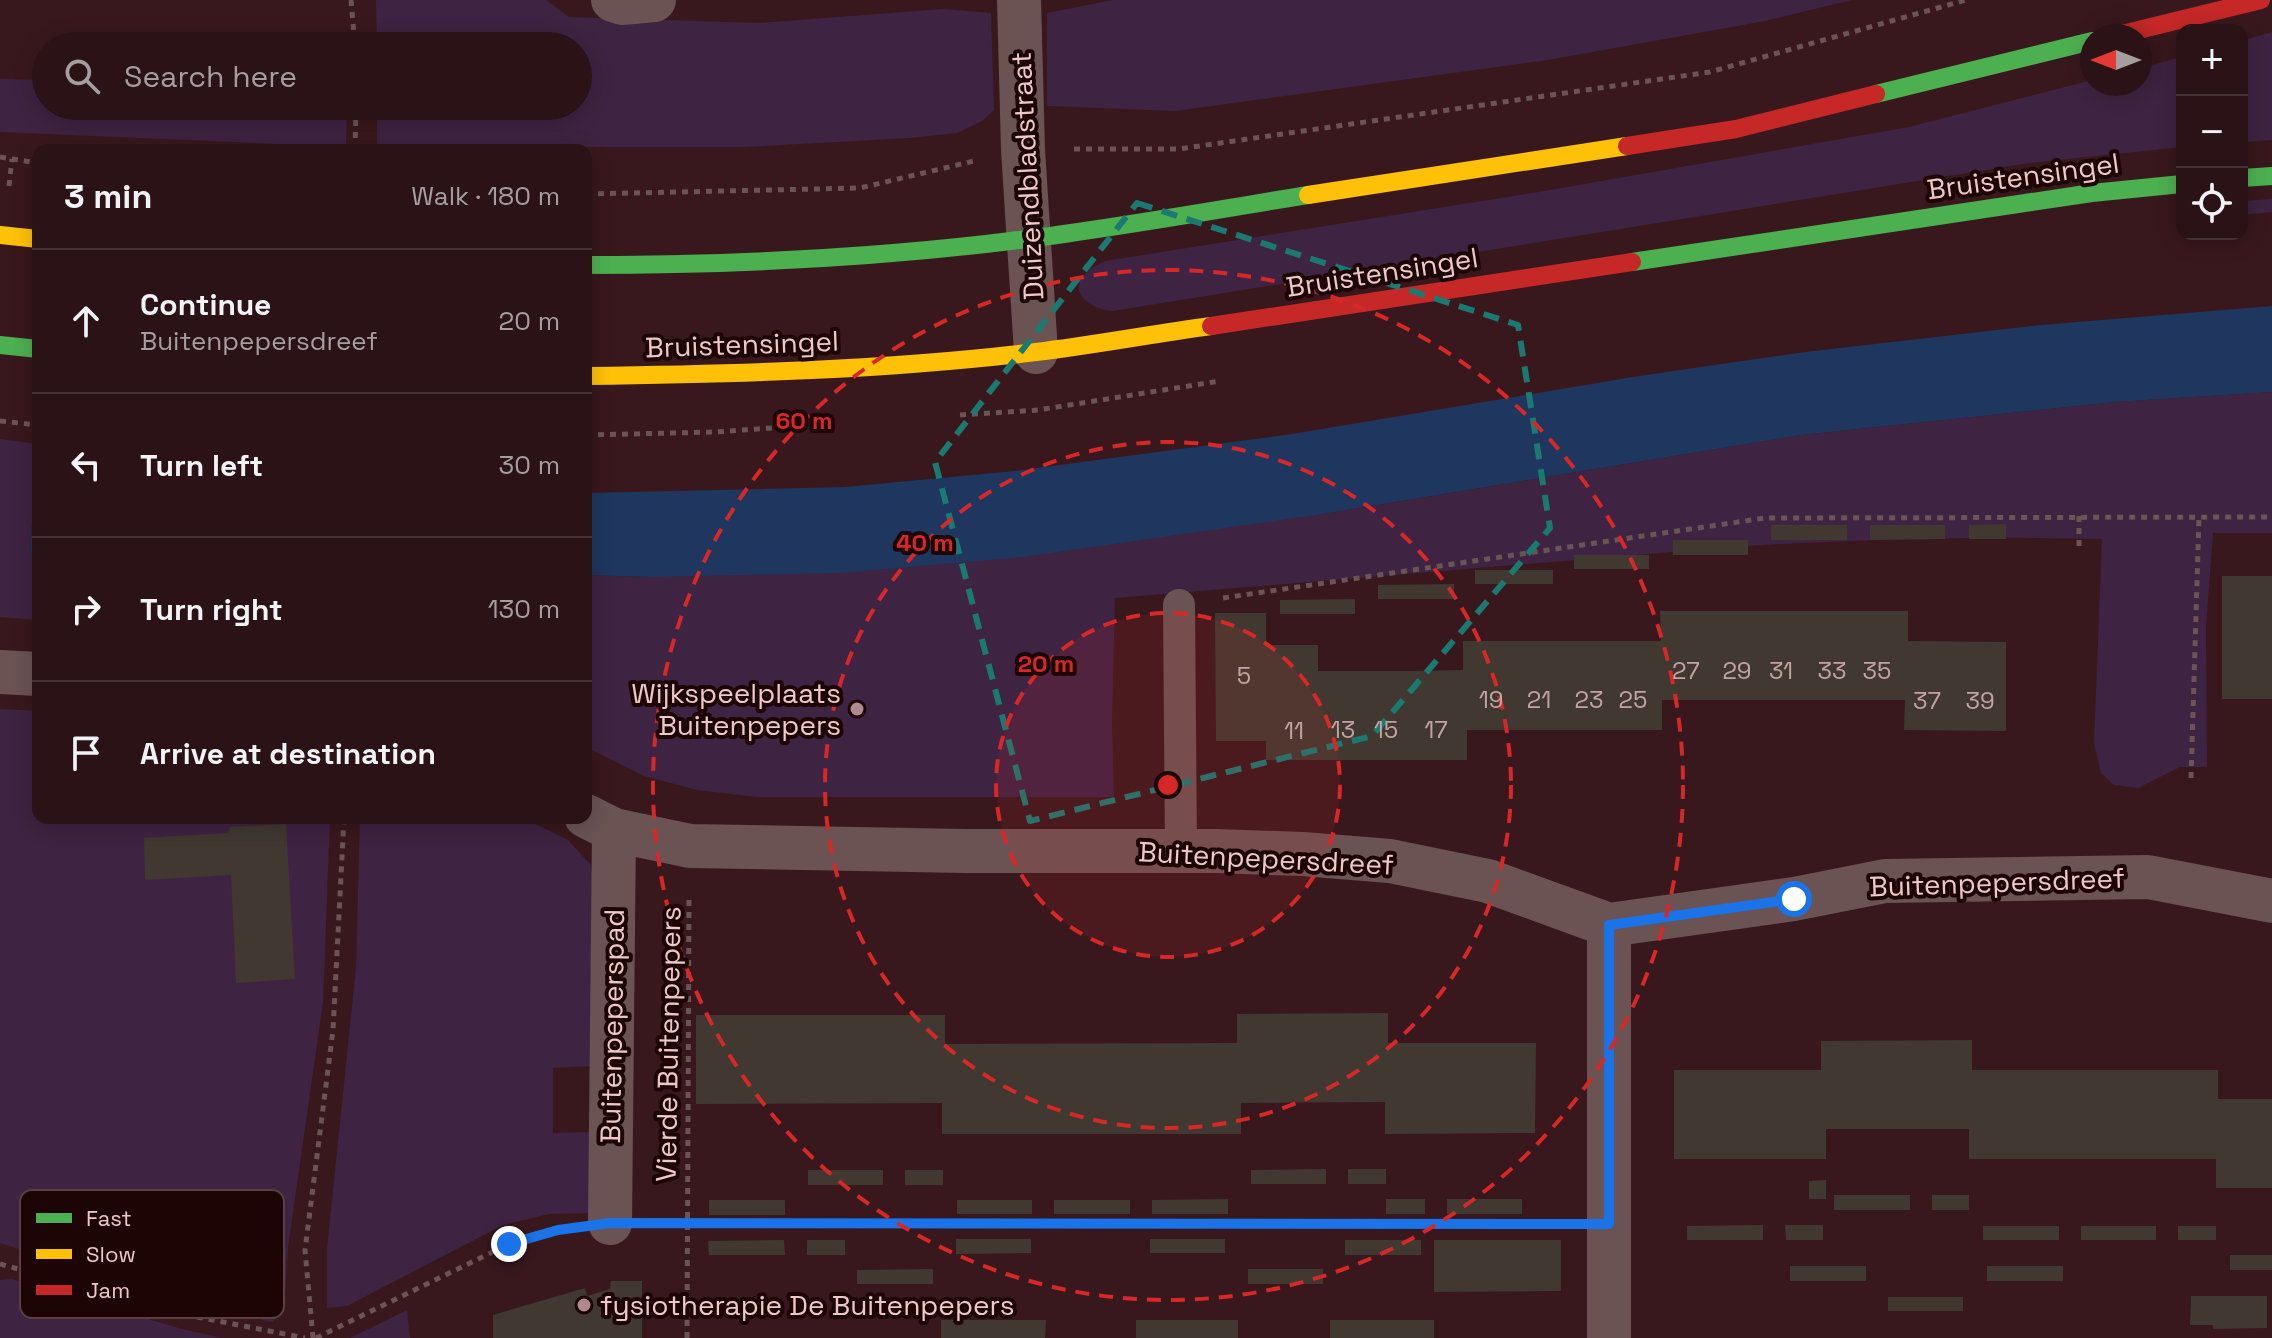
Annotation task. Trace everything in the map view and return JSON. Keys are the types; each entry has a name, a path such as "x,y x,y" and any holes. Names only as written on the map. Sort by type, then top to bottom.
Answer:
{"main road":[{"path":"2152,27 2261,0"},
{"path":"592,265 706,265 866,256 1028,239 1736,129 2080,44"},
{"path":"2248,178 2272,176"},
{"name":"Bruistensingel","path":"592,376 707,375 872,367 1036,352 2092,193 2176,185"},
{"path":"0,235 32,238"},
{"path":"0,345 32,348"}],"street":[{"path":"613,0 622,3 654,0"},
{"name":"Duizendbladstraat","path":"1019,0 1023,150 1036,352"},
{"path":"0,672 32,674"},
{"name":"Buitenpepersdreef","path":"600,823 690,846 1181,851 1303,854 1390,861 1488,881 1609,925 1794,899 1885,881 2148,877 2272,901"},
{"name":"Buitenpeperspad","path":"600,823 610,1223"},
{"path":"1609,925 1609,1338"}],"lane":[{"path":"1179,605 1181,851"}],"path":[{"path":"351,0 354,32"},
{"path":"592,194 860,188 1023,150 1179,149 1710,72 1966,0"},
{"path":"355,144 356,120"},
{"path":"0,157 32,162"},
{"path":"0,421 32,424"},
{"path":"2079,516 2079,550"},
{"path":"2191,778 2199,517"},
{"path":"1179,605 1765,518 2272,517"},
{"path":"344,824 333,1030 305,1250 314,1338 509,1244 558,1230 610,1223 1609,1224"},
{"name":"Vierde Buitenpepers","path":"687,1338 690,846"},
{"path":"0,1264 20,1269"},
{"path":"202,1318 305,1338"}],"highlighted area":[{"path":"1137,203 1518,325 1550,528 1372,736 1030,821 935,462"}],"shaded area":[{"path":"376,0 546,0 569,17 758,23 943,9 991,13 994,110 982,121 957,133 910,138 744,147 377,144 377,120 592,120 592,32 377,32"},
{"path":"1113,0 1852,0 1765,21 1548,60 1175,111 1047,106 1047,13"},
{"path":"2272,32 2272,140 2248,142 2248,39"},
{"path":"2176,59 2176,148 2029,163 1113,311 1097,307 1080,293 1081,279 1105,261 1533,193 1909,127 2080,83 2080,96 2152,96 2152,65"},
{"path":"0,79 32,80 32,120 347,120 346,144 277,144 0,132"},
{"path":"2272,199 2272,212 2248,214 2248,201"},
{"path":"2272,392 2272,533 2213,533 2206,626 2207,767 2180,767 2138,788 2114,785 2101,773 2094,743 2102,539 1924,539 1745,546 1115,598 1114,797 757,797 697,790 644,776 592,750 592,575 650,577 1323,514 1801,435 2115,402"},
{"path":"0,439 32,443 32,620 0,617"},
{"path":"0,709 32,711 32,824 330,824 323,1002 288,1247 284,1312 284,1190 20,1190 20,1249 0,1243"},
{"path":"360,824 535,824 568,840 590,864 595,886 594,1066 553,1068 553,1133 594,1132 594,1213 549,1214 503,1225 347,1306 327,1308 327,1248 356,968"},
{"path":"0,1280 20,1281 20,1318 145,1318 222,1338 0,1338"},
{"path":"407,1310 410,1338 350,1338"},
{"path":"256,1318 277,1318 272,1322"}],"water":[{"path":"2272,306 2272,392 2115,402 1801,435 1323,514 1023,557 840,573 592,575 592,493 845,487 1015,471 1292,434 1639,376 1805,352 2041,325"}],"building":[{"path":"2006,524 2006,539 1969,539 1969,525"},
{"path":"1771,525 1847,525 1847,540 1771,540"},
{"path":"1870,525 1945,525 1945,539 1870,540"},
{"path":"1673,540 1748,540 1748,555 1673,555"},
{"path":"1574,555 1649,555 1649,569 1574,569"},
{"path":"1475,570 1553,570 1553,584 1475,584"},
{"path":"2222,576 2272,576 2272,699 2222,699"},
{"path":"1454,584 1454,599 1378,599 1378,585"},
{"path":"1355,599 1355,614 1280,614 1280,600"},
{"path":"1660,611 1908,611 1908,641 2006,642 2006,731 1904,730 1905,700 1662,700 1662,730 1467,730 1467,760 1266,760 1266,741 1216,741 1215,613 1266,613 1266,645 1318,645 1318,671 1416,671 1463,670 1463,641 1661,641"},
{"path":"286,824 295,979 236,983 231,875 145,880 144,838 228,833 230,827"},
{"path":"1388,1013 1388,1043 1536,1043 1535,1133 1385,1134 1385,1102 1241,1103 1241,1134 942,1134 942,1103 696,1104 696,1015 945,1015 945,1044 1237,1043 1237,1014"},
{"path":"1972,1040 1972,1070 2218,1070 2218,1099 2272,1099 2272,1188 2216,1188 2216,1159 1969,1159 1969,1129 1826,1129 1826,1159 1674,1159 1674,1070 1821,1070 1821,1041"},
{"path":"1326,1169 1326,1184 1251,1184 1251,1170"},
{"path":"1348,1169 1386,1169 1386,1184 1348,1184"},
{"path":"808,1170 883,1170 883,1185 808,1185"},
{"path":"905,1170 943,1170 943,1185 905,1185"},
{"path":"1826,1180 1826,1199 1809,1199 1809,1181"},
{"path":"1834,1195 1910,1195 1910,1210 1834,1210"},
{"path":"1932,1195 1969,1195 1969,1210 1932,1210"},
{"path":"1228,1199 1228,1214 1152,1214 1152,1200"},
{"path":"1386,1199 1425,1199 1425,1214 1386,1214"},
{"path":"1447,1199 1522,1199 1522,1214 1447,1214"},
{"path":"709,1200 785,1200 785,1215 709,1215"},
{"path":"957,1200 1032,1200 1032,1214 957,1214"},
{"path":"1054,1200 1130,1200 1130,1214 1054,1214"},
{"path":"1763,1225 1763,1240 1687,1240 1687,1226"},
{"path":"1785,1225 1823,1225 1823,1240 1786,1240"},
{"path":"1983,1226 2059,1226 2059,1240 1983,1240"},
{"path":"2081,1226 2156,1226 2156,1240 2081,1240"},
{"path":"2178,1226 2216,1226 2216,1240 2178,1240"},
{"path":"956,1239 1031,1239 1031,1253 956,1254"},
{"path":"1150,1239 1225,1239 1225,1253 1150,1253"},
{"path":"784,1240 785,1255 709,1255 708,1241"},
{"path":"807,1240 845,1240 845,1255 807,1255"},
{"path":"1345,1240 1421,1240 1421,1255 1345,1255"},
{"path":"1434,1240 1561,1240 1561,1291 1434,1292"},
{"path":"2230,1255 2272,1255 2272,1270 2230,1270"},
{"path":"1790,1266 1866,1266 1866,1281 1790,1281"},
{"path":"1987,1266 2063,1266 2063,1281 1987,1281"},
{"path":"933,1269 933,1284 857,1284 857,1270"},
{"path":"1248,1269 1323,1269 1323,1284 1248,1284"},
{"name":"fysiotherapie De Buitenpepers","path":"611,1281 642,1281 642,1338 493,1338 493,1315 585,1288 587,1296 610,1289"},
{"path":"2191,1296 2267,1296 2267,1328 2213,1329 2213,1325 2190,1325"},
{"path":"1888,1297 1963,1297 1963,1311 1888,1311"},
{"path":"941,1320 1046,1320 1045,1338 941,1338"},
{"path":"1136,1320 1238,1320 1238,1338 1136,1338"},
{"path":"1330,1320 1434,1320 1434,1338 1330,1338"}],"traffic: fast":[{"path":"1876,94 2080,44"},
{"path":"2248,178 2272,176"},
{"path":"1632,262 2092,193 2176,185"},
{"path":"592,265 752,262 972,246 1133,224 1308,195"},
{"path":"0,345 32,348"}],"traffic: slow":[{"path":"1308,195 1627,146"},
{"path":"0,235 32,238"},
{"path":"592,376 755,372 924,363 1058,349 1211,326"}],"traffic: jam":[{"path":"2152,27 2261,0"},
{"path":"1627,146 1736,129 1876,94"},
{"path":"1211,326 1632,262"}],"place":[{"name":"Wijkspeelplaats Buitenpepers","path":"857,709"},
{"name":"fysiotherapie De Buitenpepers","path":"584,1305"}],"route":[{"path":"509,1244 558,1230 610,1223 1609,1224 1609,925 1794,899"}]}
